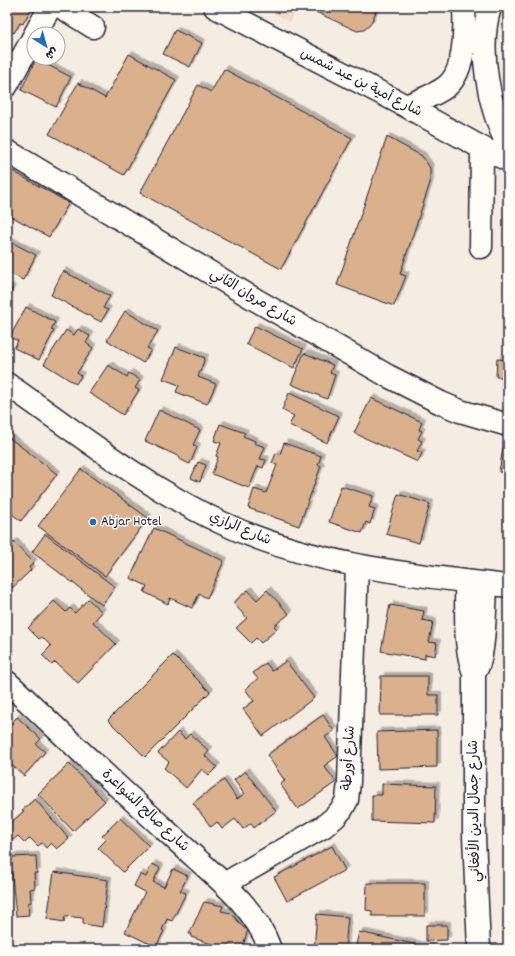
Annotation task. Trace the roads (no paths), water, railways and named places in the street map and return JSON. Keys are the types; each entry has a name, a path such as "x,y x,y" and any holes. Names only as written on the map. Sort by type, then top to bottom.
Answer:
{"street":[{"path":"40,26 50,7"},
{"path":"61,7 93,27"},
{"name":"شارع أمية بن عبد شمس","path":"215,7 406,106 482,148 508,160"},
{"path":"406,106 447,86 456,76 460,66 465,27 464,7"},
{"path":"490,7 487,16 485,42 486,75 494,112 501,133 508,146"},
{"path":"7,85 26,51"},
{"path":"481,247 482,148"},
{"name":"شارع مروان الثاني","path":"7,152 256,300 388,376 441,403 466,413 508,424"},
{"name":"شارع الرازي","path":"7,384 154,486 220,522 260,539 295,550 357,566 508,586"},
{"name":"شارع أورطة","path":"224,884 323,827 339,813 347,800 350,782 357,566"},
{"name":"شارع جمال الدين الأفغاني","path":"476,582 467,649 474,673 474,836 479,949"},
{"name":"شارع صالح الشواعرة","path":"7,682 248,908 266,937 270,949"}],"place":[{"name":"Abjar Hotel","path":"93,522"}]}
